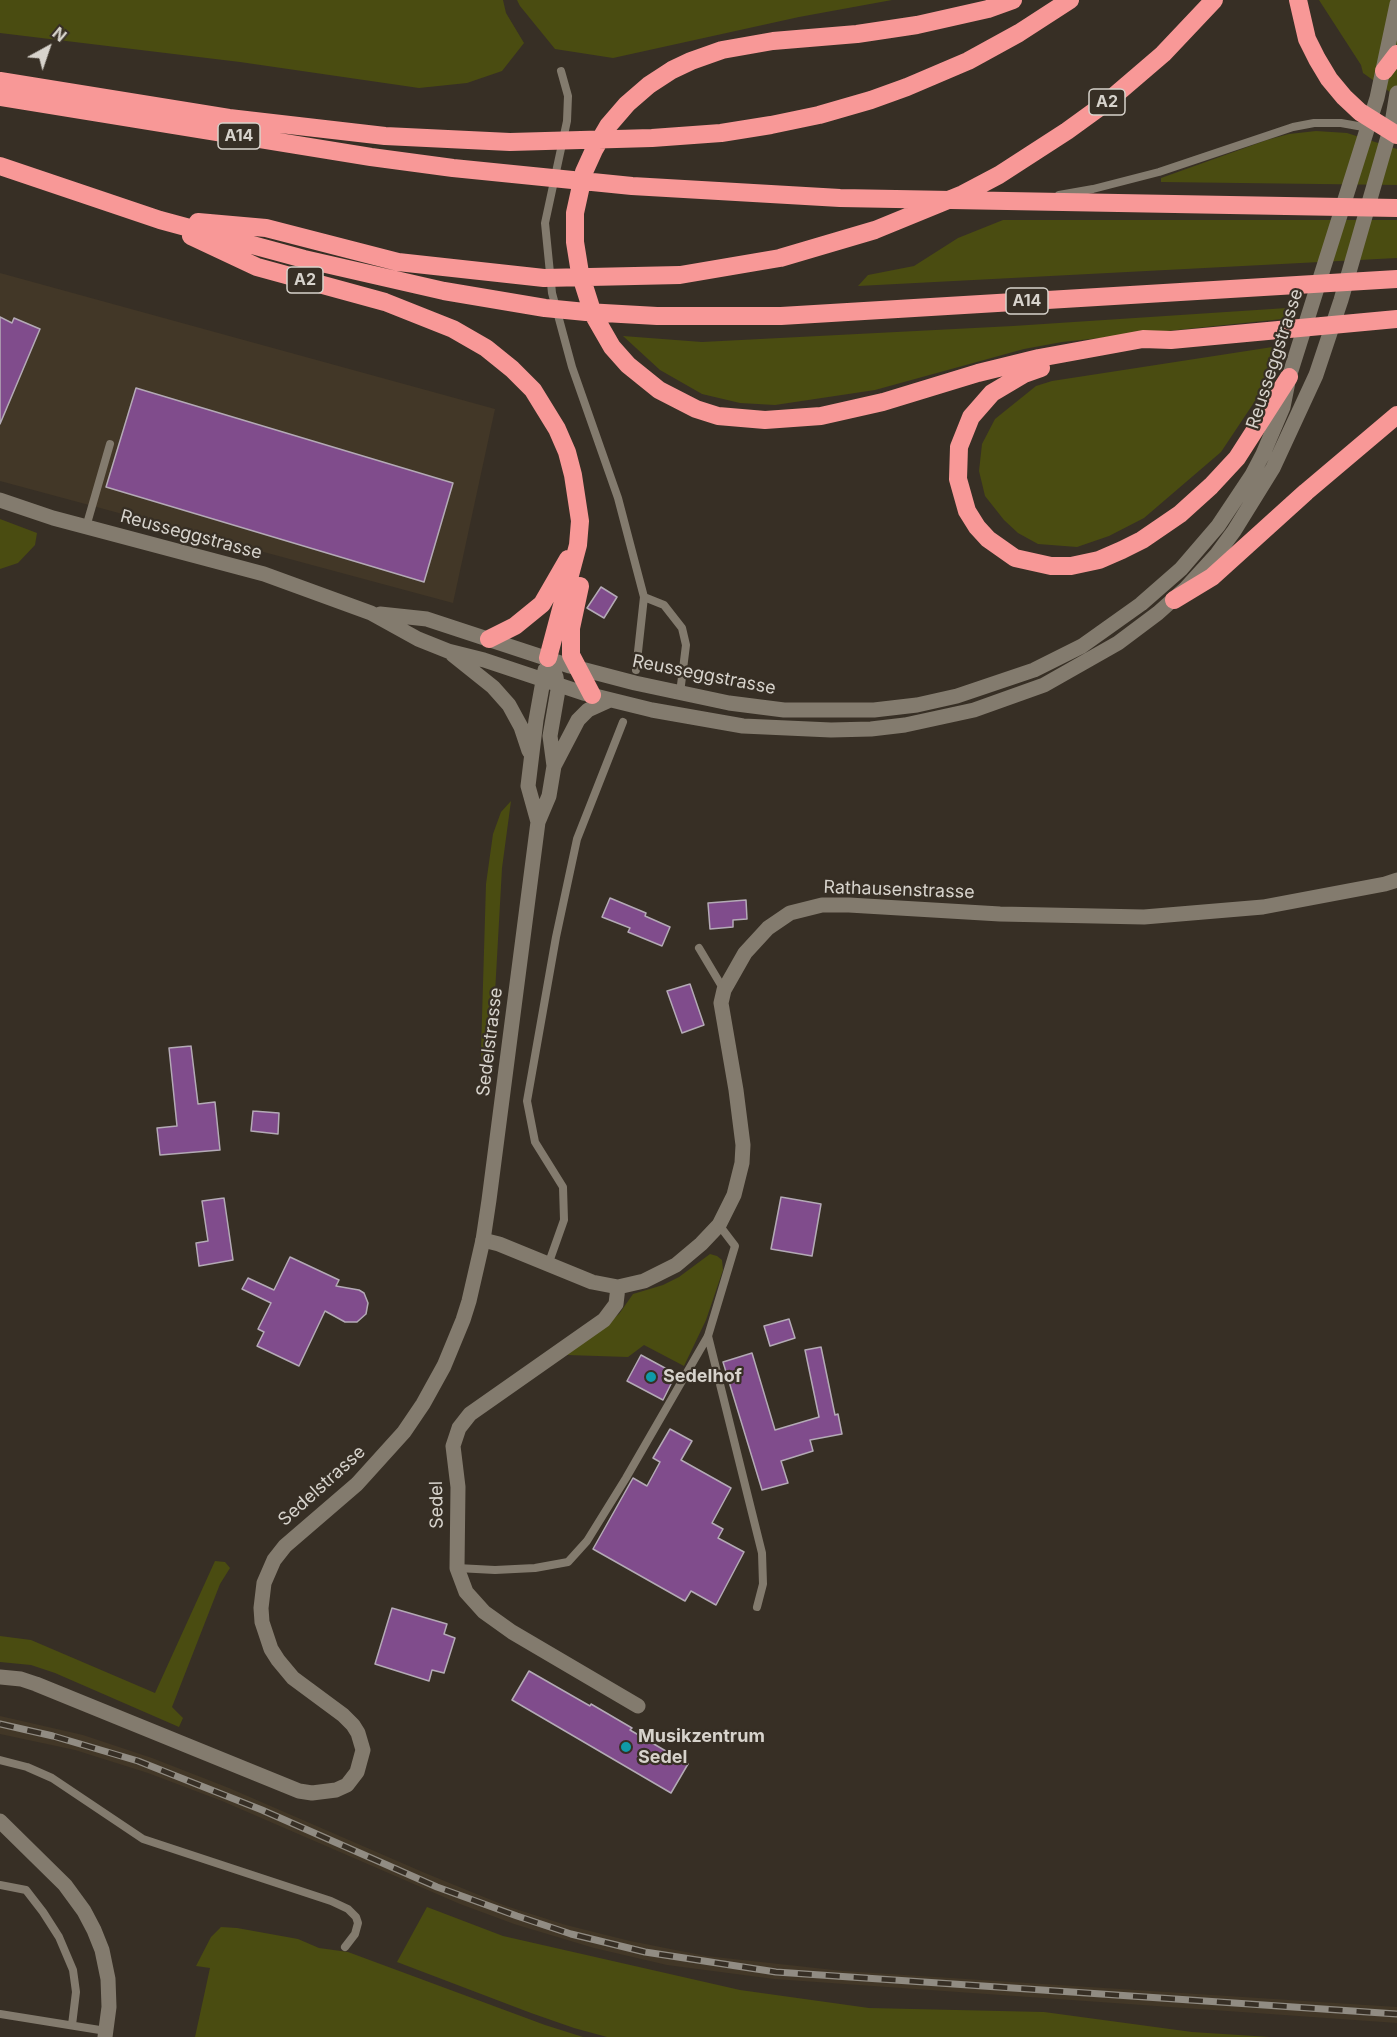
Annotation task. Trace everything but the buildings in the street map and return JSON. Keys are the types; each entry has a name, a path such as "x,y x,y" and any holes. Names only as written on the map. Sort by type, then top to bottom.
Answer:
{"highway":[{"path":"1013,0 988,9 917,25 857,34 773,41 722,50 682,65 649,85 627,104 608,126 584,172 575,213 575,242 580,273 593,314 612,347 628,365 651,385 677,401 696,409 718,416 765,420 821,416 883,402 978,373 1039,358 1143,339 1171,340 1397,319"},
{"path":"0,81 303,128 385,136 510,142 652,138 721,133 819,115 907,87 968,61 1019,33 1070,0"},
{"name":"A2","path":"160,220 266,228 398,262 544,278 680,275 743,265 819,248 875,230 963,194 1028,157 1107,102 1163,54 1214,0"},
{"path":"1298,0 1307,39 1329,79 1360,112 1395,127"},
{"path":"1384,71 1397,54"},
{"name":"A14","path":"0,97 371,157 632,186 840,198 1397,208"},
{"name":"A2","path":"0,166 160,220 211,247 257,267 417,313 475,340 493,353 533,390 557,429 567,452 580,521 578,545 581,581 571,628 571,650 576,668 592,695"},
{"name":"A14","path":"160,220 375,276 510,302 586,312 657,316 781,316 1397,279"},
{"path":"1171,340 1148,348 1045,366 1006,383 980,404 964,432 957,461 958,479 967,510 977,527 988,539 1015,558 1061,566 1099,560 1142,540 1180,514 1224,473 1248,444 1289,377"},
{"path":"1174,600 1212,577 1306,492 1397,416"},
{"name":"A2","path":"489,639 515,626 542,604 578,545"},
{"name":"A2","path":"548,658 578,545"}],"main road":[{"name":"Reusseggstrasse","path":"371,613 427,619 576,668 680,693 729,703 784,710 874,710 917,705 977,691 1034,670 1082,646 1157,591 1181,570 1218,526 1252,475 1263,454 1283,407 1289,377 1384,71 1397,4"},
{"name":"Reusseggstrasse","path":"0,500 86,526 264,574 371,613 418,639 448,651 484,660 550,683 610,700 702,720 778,729 871,729 938,719 974,710 1044,685 1119,643 1174,600 1217,554 1255,500 1285,444 1316,375 1395,127 1397,93"},
{"path":"448,651 493,687 509,705 521,727 531,761"},
{"path":"548,658 550,683"},
{"name":"Sedelstrasse","path":"538,822 528,786 536,720 550,683"},
{"name":"Sedelstrasse","path":"0,1677 21,1679 36,1684 299,1791 330,1792 347,1785 357,1773 362,1756 362,1743 358,1733 344,1715 293,1678 278,1660 266,1637 261,1608 264,1583 274,1560 285,1546 357,1485 390,1449 415,1416 444,1366 469,1302 483,1240 538,822 549,796 554,766 550,736 558,695 550,683"},
{"path":"554,766 578,720 588,710 610,700"},
{"name":"Rathausenstrasse","path":"724,990 745,953 768,928 790,913 822,905 1000,914 1144,917 1263,907 1397,880"},
{"path":"483,1240 592,1282 618,1287 644,1281 676,1265 701,1245 718,1225 734,1195 741,1172 743,1144 722,1004 724,990"},
{"name":"Sedel","path":"618,1287 616,1304 604,1320 470,1414 459,1428 453,1446 458,1487 457,1568 466,1592 484,1612 512,1632 638,1706"},
{"path":"0,1821 65,1885 84,1911 94,1930 102,1950 108,1979 110,2007 105,2034"}],"lane":[{"path":"561,71 568,96 567,121 545,223 552,292 572,367 618,498 644,597 636,670"},
{"path":"1013,202 1125,182 1293,127 1314,123 1341,123 1395,127"},
{"path":"86,526 110,444"},
{"path":"644,597 664,605 682,628 686,645 680,693"},
{"path":"548,1265 564,1220 562,1187 535,1142 527,1101 556,937 577,839 624,722"},
{"path":"699,948 724,990"},
{"path":"457,1568 515,1569 568,1562 587,1541 627,1479 708,1335 735,1246 718,1225"},
{"path":"708,1335 762,1553 763,1584 757,1606"},
{"path":"0,1760 27,1767 52,1778 143,1839 331,1901 348,1909 356,1917 358,1923 355,1934 345,1947"},
{"path":"0,1885 26,1890 44,1912 59,1937 72,1970 76,1992 72,2025"},
{"path":"0,2014 72,2025 105,2034"}],"shaded area":[{"path":"0,0 503,0 506,13 524,43 502,71 467,83 419,88 240,62 0,33"},
{"path":"517,0 892,0 799,17 613,58 555,49"},
{"path":"1319,0 1397,0 1397,97 1363,73 1361,65"},
{"path":"1316,131 1347,133 1397,149 1397,185 1161,182 1161,178 1267,140 1289,134"},
{"path":"1003,220 1397,220 1397,258 858,286 868,275 914,266 958,238"},
{"path":"0,273 495,409 453,603 0,481"},
{"path":"1287,308 1292,318 1062,342 1024,349 875,390 775,405 740,403 702,394 660,370 623,336 702,342 1013,326"},
{"path":"1279,346 1273,374 1221,452 1144,518 1109,536 1077,547 1038,544 1018,533 985,496 979,471 982,444 995,419 1036,386 1052,381"},
{"path":"0,519 37,533 35,545 18,563 0,569"},
{"path":"511,801 502,868 494,1011 487,1068 482,1068 486,884 493,834 501,812"},
{"path":"710,1254 722,1260 723,1270 706,1320 684,1366 644,1345 628,1357 567,1355 619,1314 633,1294 663,1285 679,1277"},
{"path":"215,1561 225,1562 230,1568 220,1584 172,1707 183,1718 179,1727 55,1673 31,1665 0,1662 0,1636 31,1640 155,1693"},
{"path":"0,1716 83,1735 152,1758 229,1788 506,1906 566,1925 630,1941 706,1956 843,1971 1397,2007 1397,2023 774,1979 667,1965 594,1948 514,1924 460,1904 222,1801 148,1773 75,1750 0,1734"},
{"path":"427,1907 503,1936 740,1990 869,2008 1044,2012 1192,2032 1270,2037 607,2037 531,2013 397,1962"},
{"path":"221,1927 298,1939 319,1948 348,1952 583,2037 195,2037 210,1968 196,1966 211,1937"}],"railway":[{"path":"0,1724 53,1736 138,1761 262,1810 437,1887 571,1934 645,1952 776,1972 1397,2014"}],"place":[{"name":"Sedelhof","path":"651,1377"},
{"name":"Musikzentrum Sedel","path":"626,1747"}]}
